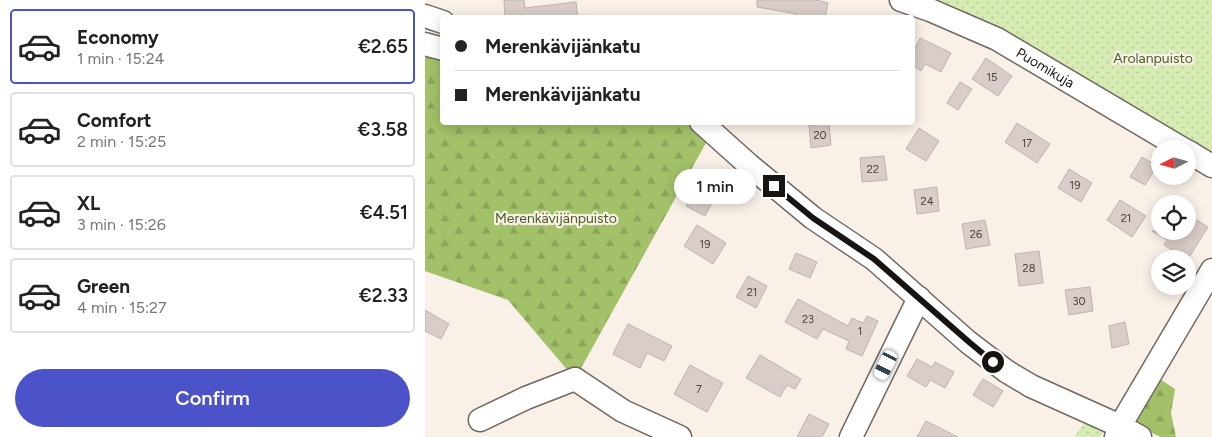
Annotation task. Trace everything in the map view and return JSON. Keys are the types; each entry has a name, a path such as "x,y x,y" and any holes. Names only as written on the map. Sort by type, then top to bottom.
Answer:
{"street":[{"name":"Puomikuja","path":"901,0 930,10 997,39 1168,140"},
{"path":"425,16 440,21"},
{"path":"425,44 440,48"},
{"path":"704,125 813,218 874,259 969,342 1006,371 1118,431 1140,437"},
{"path":"1196,156 1212,166"},
{"path":"1118,431 1212,270"},
{"path":"851,437 919,298"},
{"path":"480,420 579,372 623,411 679,437"}],"green space":[{"name":"Arolanpuisto","path":"914,0 1212,0 1212,162 1196,153 1196,140 1172,140"},
{"name":"Merenkävijänpuisto","path":"425,44 440,48 440,125 704,125 712,132 575,379 508,300 425,271"},
{"path":"1151,373 1175,389 1171,413 1176,437 1161,437 1132,424"},
{"path":"1092,413 1112,422 1100,437 1074,437"}],"building":[{"path":"504,0 524,0 525,8 576,2 578,15 505,15"},
{"path":"757,0 817,0 828,3 826,15 796,15 757,7"},
{"path":"920,38 951,53 941,72 925,64 921,71 915,67 915,49"},
{"path":"986,58 1012,76 998,96 972,79"},
{"path":"960,82 972,89 958,110 947,103"},
{"path":"1017,123 1050,144 1037,163 1005,142"},
{"path":"809,125 829,125 831,145 811,148"},
{"path":"919,128 939,141 926,161 906,149"},
{"path":"884,156 887,180 862,182 860,158"},
{"path":"1142,157 1151,162 1151,176 1145,185 1130,177"},
{"path":"1069,169 1092,183 1081,202 1058,188"},
{"path":"703,174 722,184 705,216 686,206"},
{"path":"937,187 939,211 917,214 914,190"},
{"path":"1120,200 1146,216 1132,237 1107,220"},
{"path":"985,220 990,245 966,249 962,224"},
{"path":"1196,220 1208,227 1194,250 1173,250 1164,245 1167,240 1196,240"},
{"path":"697,225 726,243 713,264 684,246"},
{"path":"1039,251 1043,283 1019,286 1015,254"},
{"path":"796,253 817,262 810,278 789,269"},
{"path":"748,276 767,286 756,308 736,297"},
{"path":"1090,287 1093,311 1069,315 1065,290"},
{"path":"798,299 848,326 852,318 863,323 867,316 878,321 862,356 846,349 849,341 823,329 817,339 785,322"},
{"path":"425,310 449,324 441,339 425,331"},
{"path":"1125,322 1129,344 1112,348 1109,326"},
{"path":"628,324 672,346 664,361 647,353 640,368 613,354"},
{"path":"760,355 801,379 795,389 787,385 780,397 746,378"},
{"path":"917,359 932,367 935,362 954,372 945,388 930,380 926,387 907,376"},
{"path":"690,365 723,383 707,412 674,394"},
{"path":"983,379 1003,391 993,407 973,395"},
{"path":"809,414 829,424 822,437 797,437"},
{"path":"926,421 958,437 917,437"}],"route":[{"path":"774,186 813,218 874,259 993,362"}]}
